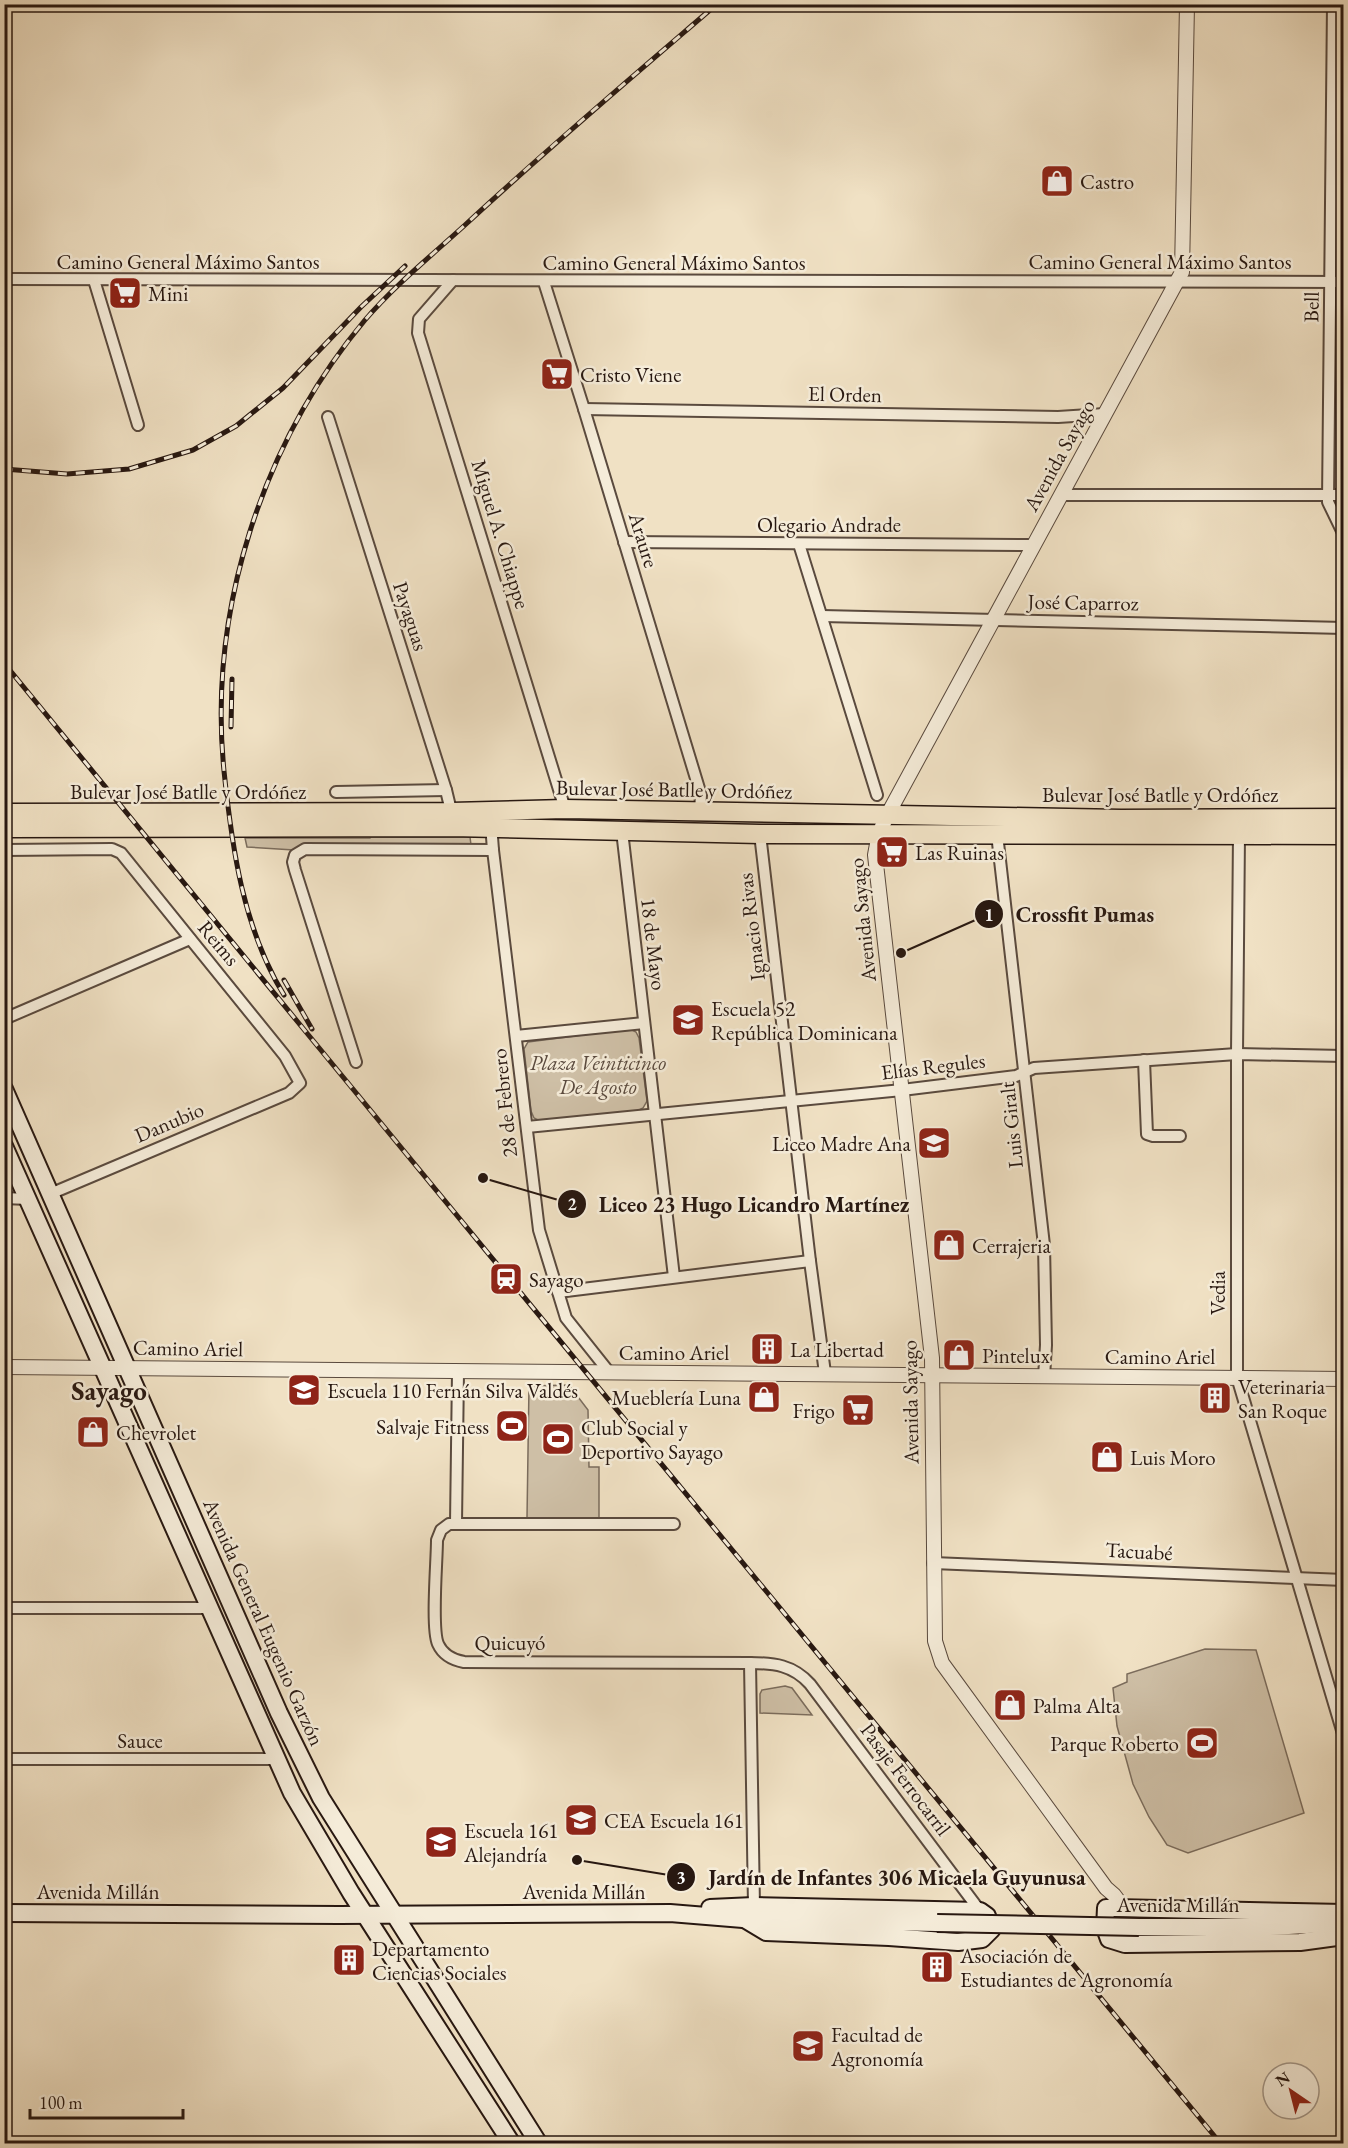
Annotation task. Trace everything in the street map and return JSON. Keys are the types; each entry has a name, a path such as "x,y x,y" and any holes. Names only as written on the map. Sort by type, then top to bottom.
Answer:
{"main road":[{"name":"Bulevar José Batlle y Ordóñez","path":"491,820 565,809 1121,819 1344,818"},
{"name":"Bulevar José Batlle y Ordóñez","path":"4,813 491,820 622,831 760,834 1344,835"},
{"name":"Bulevar José Batlle y Ordóñez","path":"4,828 452,820"},
{"name":"Avenida General Eugenio Garzón","path":"4,1089 296,1751 321,1798 539,2144"},
{"path":"4,1146 276,1759 310,1825 365,1915 512,2144"},
{"name":"Avenida Millán","path":"4,1913 394,1915 670,1913 708,1908 937,1923 1270,1927 1344,1923"},
{"path":"1344,1913 1106,1908 1106,1935 1109,1939 1125,1944 1300,1942 1344,1936"},
{"path":"980,1911 991,1922 992,1929 982,1939 958,1942 766,1932 748,1912 980,1911"}],"street":[{"name":"Avenida Sayago","path":"1123,1907 1106,1888 942,1663 937,1651 934,1632 933,1563 934,1377 875,855 879,833 888,814 1178,280 1183,263 1187,4"},
{"name":"Bell","path":"1333,4 1328,502 1344,535"},
{"name":"Camino General Máximo Santos","path":"4,279 1344,282"},
{"path":"94,280 138,425"},
{"name":"Miguel A. Chiappe","path":"453,280 419,319 418,333 565,809"},
{"name":"Araure","path":"544,282 701,795 700,810"},
{"name":"El Orden","path":"584,409 1058,417 1105,414"},
{"name":"Payaguas","path":"328,417 446,790 452,820"},
{"path":"1062,495 1344,495"},
{"name":"Olegario Andrade","path":"624,542 1033,545"},
{"path":"799,544 877,795"},
{"name":"José Caparroz","path":"822,616 1344,628"},
{"name":"Bulevar José Batlle y Ordóñez","path":"336,792 446,790"},
{"name":"28 de Febrero","path":"491,820 539,1230 566,1318 609,1372"},
{"name":"18 de Mayo","path":"622,831 674,1277"},
{"name":"Ignacio Rivas","path":"760,834 825,1373"},
{"name":"Luis Giralt","path":"997,834 1044,1245 1046,1345 1044,1377"},
{"name":"Vedia","path":"1239,834 1237,1377 1343,1733"},
{"name":"Reims","path":"4,850 112,849 126,858 285,1056 300,1083"},
{"path":"356,1062 293,862 295,855 305,849 493,850"},
{"path":"4,1019 190,939"},
{"path":"516,1036 644,1023"},
{"name":"Elías Regules","path":"526,1128 902,1090 1016,1076 1034,1068 1237,1054 1344,1056"},
{"path":"1144,1060 1147,1134 1180,1136"},
{"name":"Danubio","path":"50,1194 289,1093 300,1083"},
{"path":"4,1198 28,1199"},
{"path":"558,1292 810,1262"},
{"name":"Camino Ariel","path":"4,1367 1344,1379"},
{"path":"458,1372 456,1523 674,1524"},
{"name":"Quicuyó","path":"456,1523 444,1527 438,1534 436,1585 435,1637 442,1651 452,1659 464,1662 750,1662 774,1663 798,1672"},
{"name":"Tacuabé","path":"933,1563 1344,1580"},
{"path":"4,1608 209,1608"},
{"path":"748,1912 750,1662"},
{"name":"Pasaje Ferrocarril","path":"798,1672 810,1684 980,1911"},
{"name":"Sauce","path":"4,1759 276,1759"},
{"path":"1106,1888 1106,1908"}],"green space":[{"path":"565,817 812,821 775,827 532,822"},
{"path":"470,837 471,845 294,850 247,847 245,838 370,838"},
{"name":"Plaza Veinticinco De Agosto","path":"630,1029 636,1032 639,1038 647,1101 643,1108 637,1111 540,1121 534,1118 531,1111 524,1049 528,1042"},
{"name":"Club Social y Deportivo Sayago","path":"569,1385 588,1410 589,1467 599,1467 599,1518 527,1518 529,1386"},
{"name":"Parque Roberto","path":"1205,1649 1256,1650 1304,1813 1188,1853 1167,1845 1149,1817 1133,1784 1117,1726 1113,1688 1127,1682 1127,1674"},
{"path":"785,1686 792,1688 812,1715 760,1713 762,1690"}],"railway":[{"path":"284,995 258,943 242,887 227,800 221,711 225,650 234,590 250,532 271,475 297,420 329,368 365,320 388,295 590,113 717,4"},
{"path":"4,469 67,474 129,469 193,450 236,426 283,388 361,307 405,266"},
{"path":"4,663 1221,2144"},
{"path":"231,727 232,679"},
{"path":"284,980 312,1029"}],"place":[{"name":"Castro","path":"1057,181"},
{"name":"Mini","path":"125,293"},
{"name":"Cristo Viene","path":"557,374"},
{"name":"Las Ruinas","path":"892,852"},
{"name":"Crossfit Pumas","path":"901,953"},
{"name":"Escuela 52 República Dominicana","path":"688,1020"},
{"name":"Liceo Madre Ana","path":"934,1143"},
{"name":"Liceo 23 Hugo Licandro Martínez","path":"483,1178"},
{"name":"Cerrajeria","path":"949,1245"},
{"name":"Sayago","path":"506,1279"},
{"name":"La Libertad","path":"767,1349"},
{"name":"Pintelux","path":"959,1355"},
{"name":"Escuela 110 Fernán Silva Valdés","path":"304,1390"},
{"name":"Mueblería Luna","path":"764,1397"},
{"name":"Veterinaria San Roque","path":"1215,1398"},
{"name":"Frigo","path":"858,1410"},
{"name":"Salvaje Fitness","path":"512,1426"},
{"name":"Chevrolet","path":"93,1432"},
{"name":"Club Social y Deportivo Sayago","path":"558,1439"},
{"name":"Luis Moro","path":"1107,1457"},
{"name":"Palma Alta","path":"1010,1705"},
{"name":"Parque Roberto","path":"1202,1743"},
{"name":"CEA Escuela 161","path":"581,1820"},
{"name":"Escuela 161 Alejandría","path":"441,1842"},
{"name":"Jardín de Infantes 306 Micaela Guyunusa","path":"577,1860"},
{"name":"Departamento Ciencias Sociales","path":"349,1960"},
{"name":"Asociación de Estudiantes de Agronomía","path":"937,1967"},
{"name":"Facultad de Agronomía","path":"808,2046"}],"district":[{"name":"Sayago","path":"109,1390"}]}
